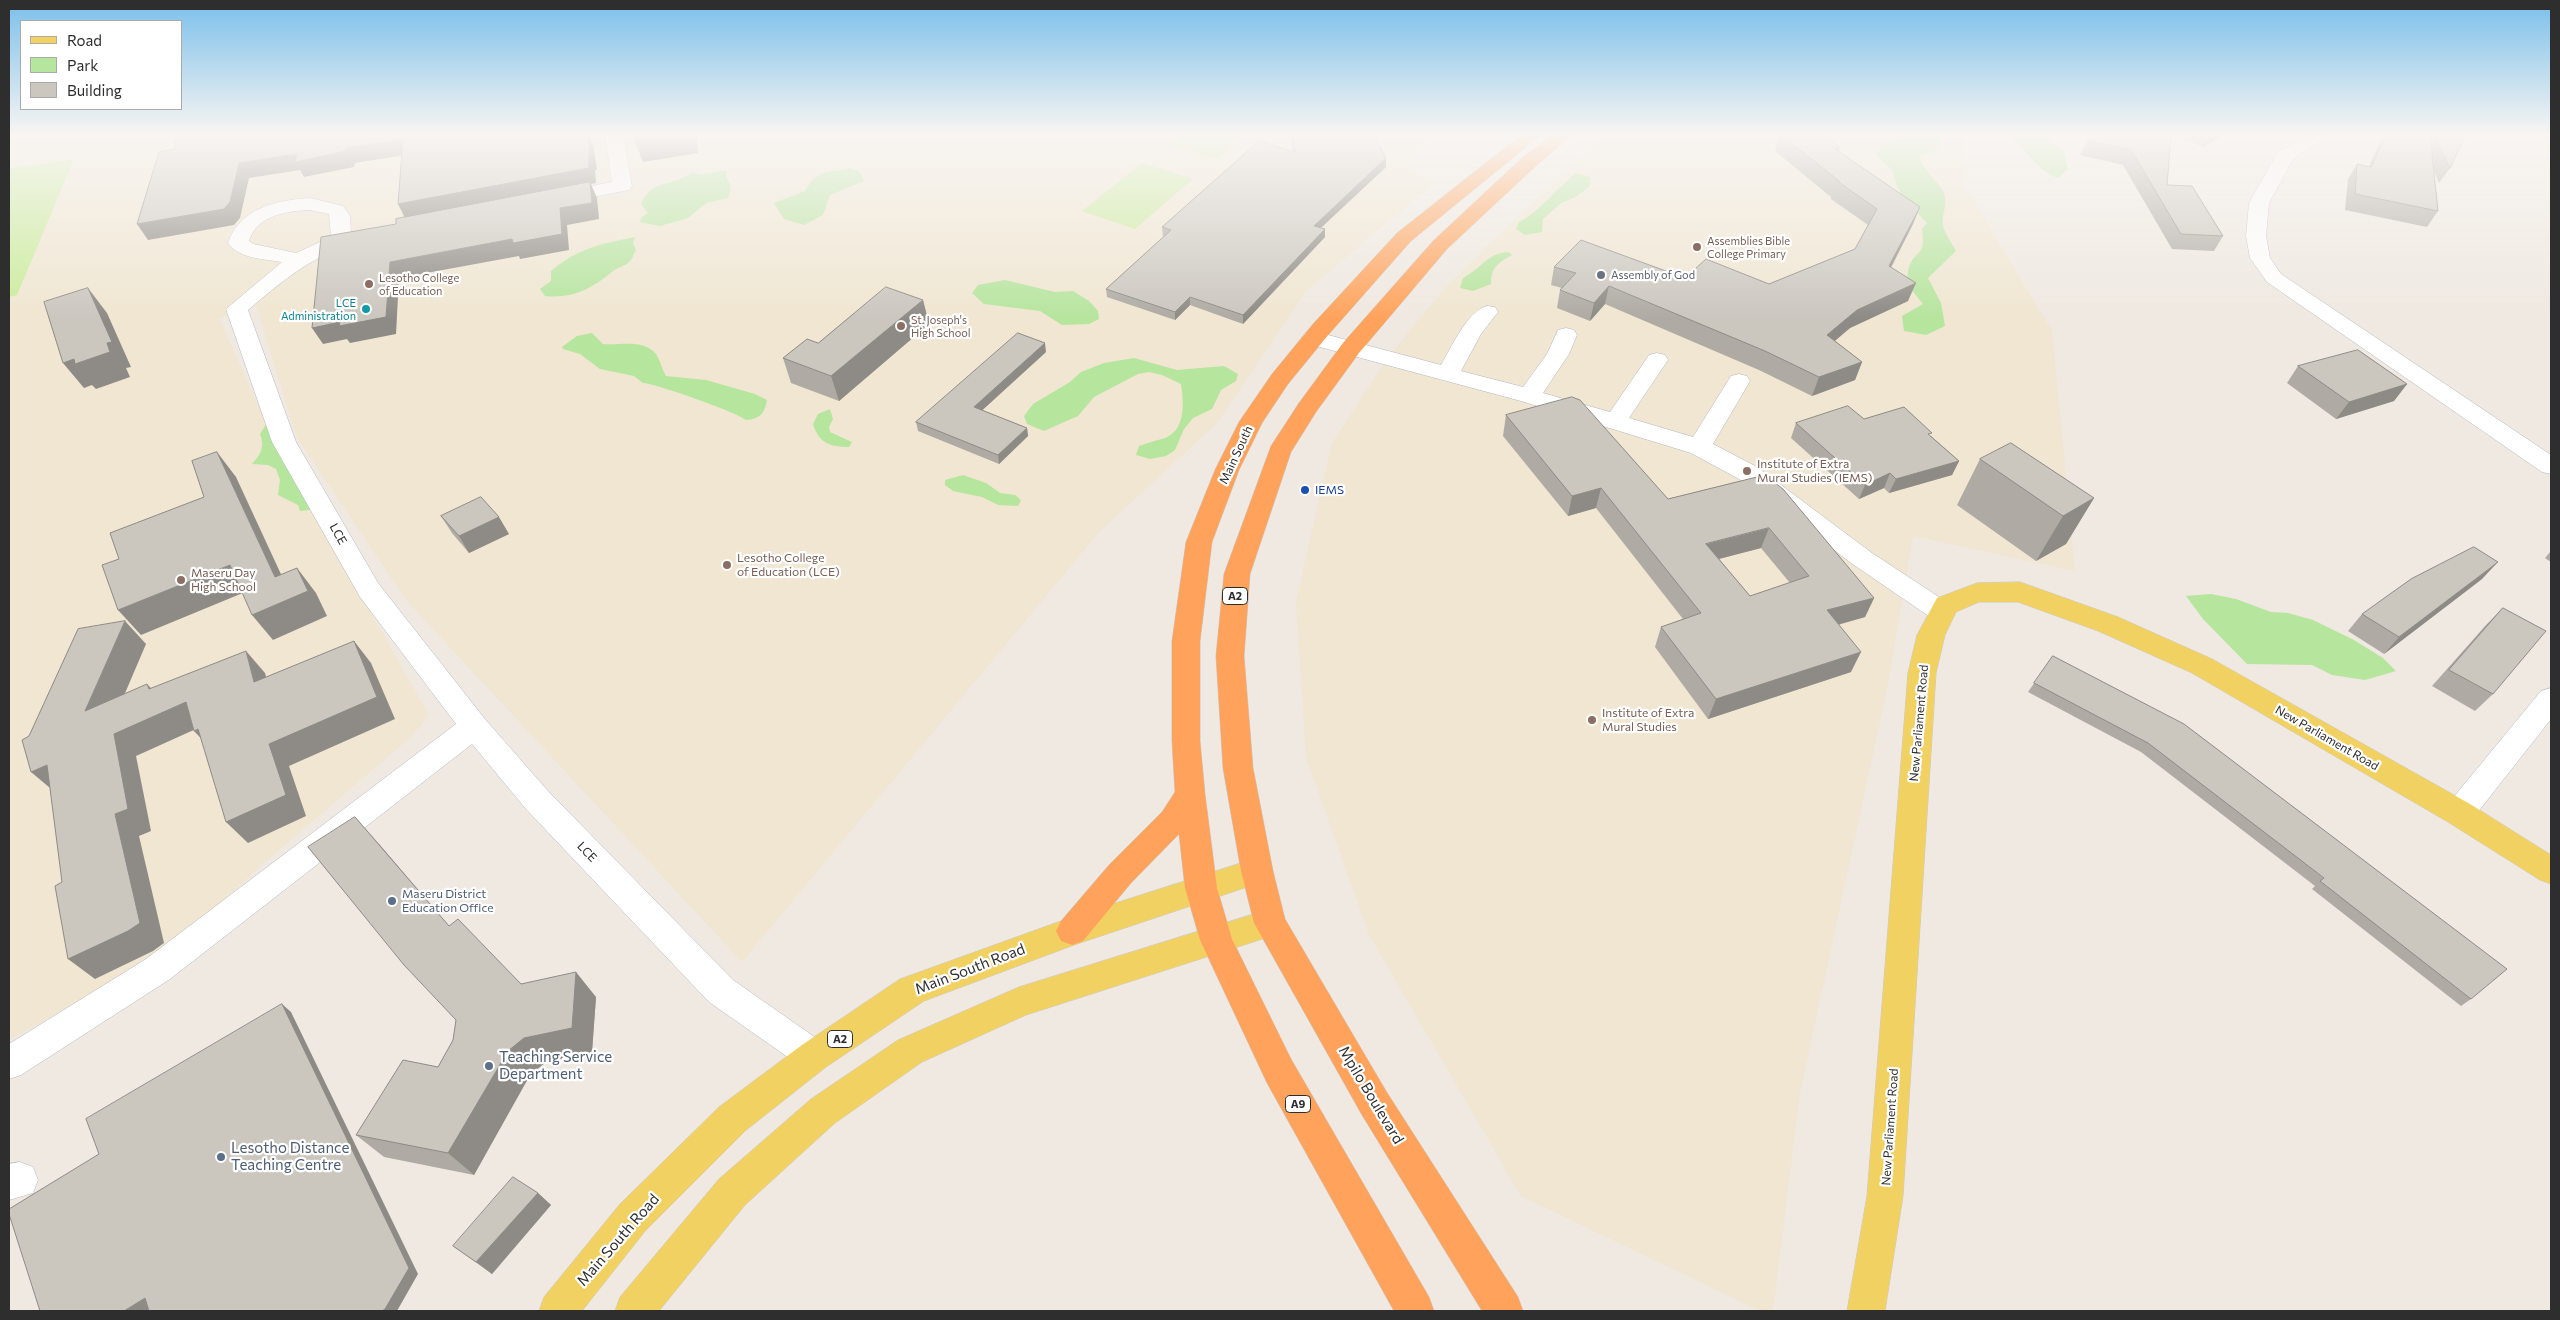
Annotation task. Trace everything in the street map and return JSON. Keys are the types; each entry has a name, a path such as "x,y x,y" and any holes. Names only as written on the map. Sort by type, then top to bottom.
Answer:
{"highway":[{"name":"Main South","path":"1202,888 1190,794 1186,741 1186,641 1199,542 1227,470 1251,422 1280,379 1313,338 1404,237 1455,197"},
{"name":"A2","path":"1257,871 1238,768 1230,656 1237,574 1280,452 1307,408 1351,348 1440,245 1491,197"},
{"path":"1072,931 1120,874 1173,820 1190,794"},
{"name":"Mpilo Boulevard","path":"1257,871 1270,922 1374,1103 1504,1311"},
{"name":"A9","path":"1202,888 1216,940 1279,1071 1415,1311"}],"main road":[{"name":"New Parliament Road","path":"1866,1311 1885,1196 1922,673 1931,635 1946,605 1978,593 2020,592 2108,624 2202,666 2459,813 2551,871"},
{"name":"Main South Road","path":"558,1311 633,1217 732,1119 814,1056 912,990 1072,931 1257,871"},
{"path":"634,1311 732,1192 823,1112 910,1051 1019,1002 1270,922"}],"street":[{"path":"535,202 564,197"},
{"path":"2263,197 2259,203 2256,236 2260,258 2274,278 2551,466"},
{"path":"297,259 247,249 238,243 239,235 244,227 268,212 292,205 315,203 336,210 340,216 341,240"},
{"name":"LCE","path":"370,234 341,240 297,259 237,309 284,442 368,590 474,726 538,800 721,991 814,1056"},
{"path":"1448,373 1471,332 1487,312"},
{"path":"1529,396 1558,354 1566,335"},
{"path":"1313,338 1448,373 1698,447 1748,473 1862,559 1889,574 1942,612"},
{"path":"1615,422 1658,360"},
{"path":"1698,447 1739,381"},
{"path":"2459,813 2551,699"},
{"path":"9,1063 158,969 474,726"}],"shaded area":[{"path":"9,197 1418,197 1306,291 1217,423 1100,531 742,962 406,600 297,438 256,305 219,318 276,445 429,715 411,737 264,863 160,957 9,1040"},
{"name":"Institute of Extra Mural Studies","path":"1540,197 1972,197 2052,331 2075,571 1913,536 1888,684 1800,1093 1773,1311 1760,1311 1521,1196 1369,935 1306,757 1296,601 1332,443 1389,356 1443,290"}],"green space":[{"path":"9,197 58,197 17,295 9,297"},
{"path":"645,197 728,197 706,203 688,218 660,226 640,222 642,217 648,213 641,204"},
{"path":"791,197 829,197 823,215 804,225 784,219 774,203"},
{"path":"1100,197 1173,197 1135,229 1082,211"},
{"path":"1551,197 1577,197 1561,203 1543,219 1542,232 1525,235 1516,229 1519,222"},
{"path":"1904,197 1945,197 1943,226 1956,251 1928,278 1941,303 1945,326 1926,335 1904,331 1902,316 1923,304 1907,284 1909,267 1920,252 1923,244 1922,229 1927,223"},
{"path":"635,237 633,243 636,250 632,259 589,288 573,294 555,297 545,296 540,289 551,281 551,271 580,252"},
{"path":"1508,252 1512,255 1496,266 1492,273 1491,284 1473,291 1460,288 1463,278 1489,258"},
{"path":"1005,280 1055,292 1073,291 1089,301 1098,311 1099,319 1089,324 1062,325 1040,311 984,304 972,293 978,285"},
{"path":"592,333 603,344 638,344 650,349 656,354 666,376 706,380 755,394 767,400 765,408 758,417 746,420 729,411 696,399 643,383 634,376 600,369 580,354 563,349 562,347 577,336"},
{"path":"1134,358 1177,370 1224,366 1238,374 1236,381 1221,390 1212,409 1193,418 1184,429 1175,450 1166,456 1150,459 1136,455 1139,446 1170,435 1176,430 1182,417 1183,400 1181,384 1162,375 1149,372 1138,374 1094,397 1078,416 1044,431 1027,424 1024,416 1033,404 1070,382 1081,372 1104,363"},
{"path":"830,409 833,419 829,427 830,432 852,442 849,447 826,443 818,436 815,430 813,424 818,414"},
{"path":"267,423 311,506 310,510 300,511 298,505 278,495 280,480 276,469 268,465 252,464 261,450 260,434"},
{"path":"963,475 986,483 1000,493 1015,495 1021,500 1018,506 998,505 982,497 953,491 945,485 945,480"},
{"path":"2211,594 2236,599 2271,612 2288,613 2313,620 2354,640 2383,658 2396,671 2365,680 2332,675 2312,665 2247,664 2203,619 2186,596"}],"building":[{"path":"145,197 231,197 230,202 224,209 137,224"},
{"path":"399,197 437,197 398,204"},
{"path":"513,197 591,197 592,203 560,208 562,234 513,243 512,239 390,262 386,317 339,326 340,322 312,328 321,237 396,224 396,219"},
{"path":"1196,197 1345,197 1314,226 1325,229 1243,315 1190,297 1175,312 1106,289 1171,230 1162,227"},
{"path":"1859,197 1905,197 1920,207 1889,266 1916,283 1857,310 1827,335 1862,362 1819,377 1765,351 1609,286 1594,303 1560,290 1576,273 1554,267 1581,240 1685,278 1706,259 1769,284 1855,249 1877,209"},
{"path":"2159,197 2199,197 2223,236 2181,234"},
{"path":"2368,197 2436,197 2438,211"},
{"path":"886,287 923,300 831,376 783,358 807,339 818,343"},
{"path":"88,288 112,342 107,343 110,352 75,364 74,359 63,363 44,302"},
{"path":"1018,333 1045,343 974,407 1027,428 998,455 916,422"},
{"path":"2358,350 2407,384 2349,402 2298,366"},
{"path":"1572,397 1580,400 1668,499 1765,475 1783,489 1874,598 1827,610 1861,652 1716,699 1661,627 1701,613 1601,488 1572,496 1506,415","holes":["1769,528 1809,576 1750,596 1706,544"]},
{"path":"1848,406 1864,419 1904,407 1932,433 1928,434 1959,461 1896,479 1890,473 1865,485 1796,423"},
{"path":"2011,443 2094,498 2063,516 1980,459"},
{"path":"217,452 275,577 297,568 308,591 252,615 230,565 118,610 102,565 119,559 110,533 204,497 192,461"},
{"path":"481,497 499,517 459,536 441,516"},
{"path":"2474,547 2498,562 2399,637 2362,614 2411,579"},
{"path":"2503,608 2546,631 2493,694 2449,670"},
{"path":"125,621 85,711 147,684 149,689 246,651 254,682 354,641 377,697 269,744 286,795 226,822 198,729 194,731 186,702 114,734 128,809 115,814 140,923 128,931 68,959 55,886 62,882 47,765 31,772 22,740 29,736 78,629"},
{"path":"2053,656 2184,724 2507,969 2471,999 2320,881 2324,878 2148,743 2034,683"},
{"path":"355,817 449,926 458,919 521,984 576,972 572,1028 524,1038 508,1051 448,1153 356,1135 403,1060 438,1067 453,1040 456,1020 404,965 308,847"},
{"name":"Lesotho Distance Teaching Centre","path":"282,1004 409,1268 385,1309 382,1311 149,1311 145,1298 124,1311 40,1311 9,1209 99,1154 86,1119"},
{"path":"513,1177 538,1193 476,1262 453,1246"}],"place":[{"name":"Assemblies Bible College Primary","path":"1697,247"},
{"name":"Assembly of God","path":"1601,275"},
{"name":"Lesotho College of Education","path":"369,284"},
{"name":"LCE Administration","path":"366,309"},
{"name":"St. Joseph's High School","path":"901,326"},
{"name":"Institute of Extra Mural Studies (IEMS)","path":"1747,471"},
{"name":"IEMS","path":"1305,490"},
{"name":"Lesotho College of Education (LCE)","path":"727,565"},
{"name":"Maseru Day High School","path":"181,580"},
{"name":"Institute of Extra Mural Studies","path":"1592,720"},
{"name":"Maseru District Education Office","path":"392,901"},
{"name":"Teaching Service Department","path":"489,1066"},
{"name":"Lesotho Distance Teaching Centre","path":"221,1157"}]}
